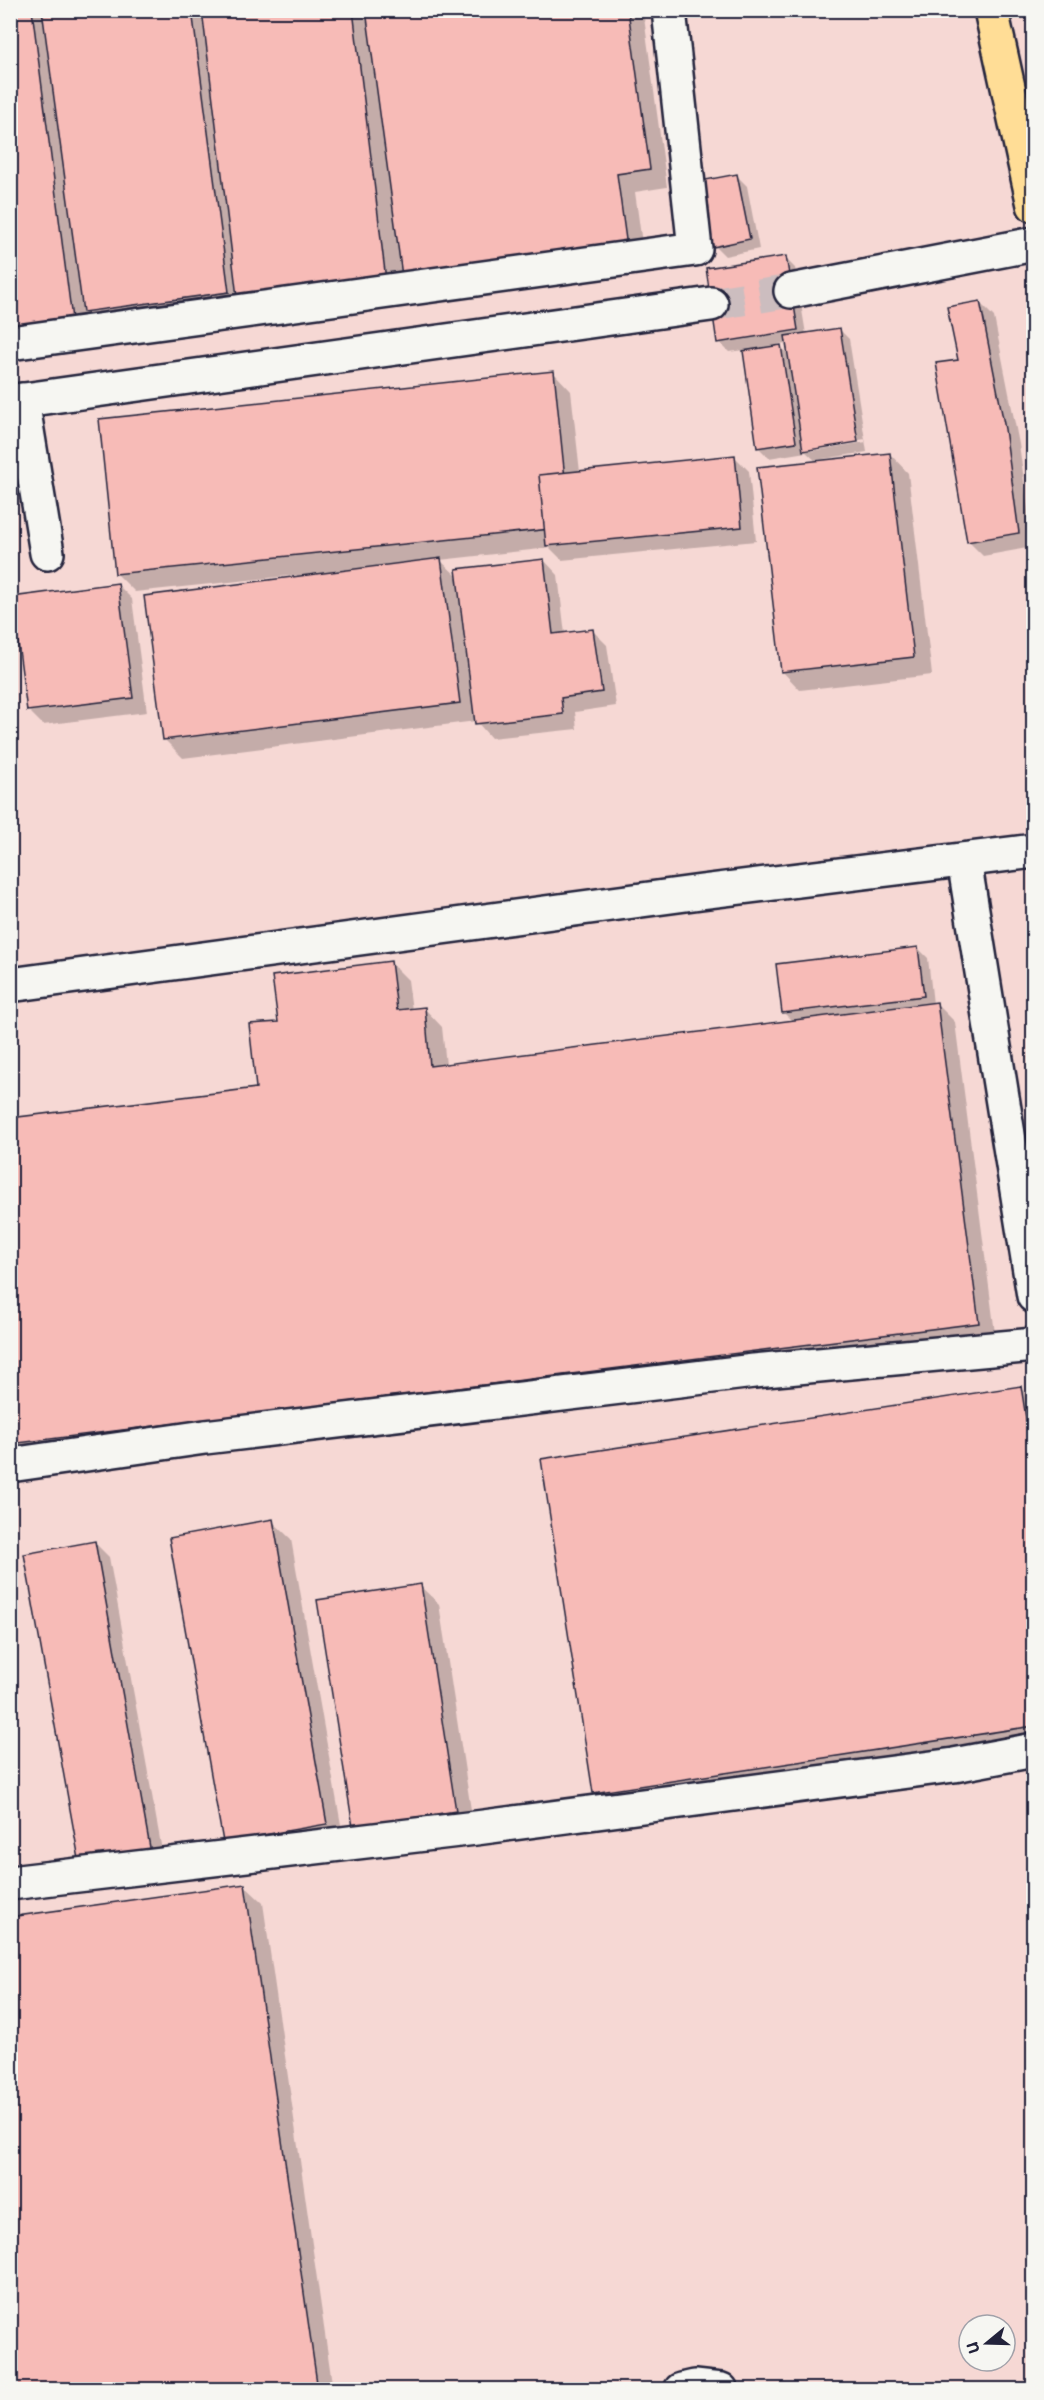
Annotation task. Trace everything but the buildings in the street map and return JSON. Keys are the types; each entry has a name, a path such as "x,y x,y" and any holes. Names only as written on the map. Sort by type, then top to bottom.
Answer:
{"main road":[{"path":"991,10 1034,205"}],"lane":[{"path":"10,343 695,249 669,10"},
{"path":"791,291 1034,244"},
{"path":"47,553 16,401 711,304"},
{"path":"10,985 689,894 1034,851"},
{"path":"964,860 1034,1296"},
{"path":"10,1465 217,1436 742,1372 1034,1345"},
{"path":"10,1883 476,1828 954,1765 1034,1750"},
{"path":"681,2390 694,2387 721,2390"}],"shaded area":[{"path":"11,11 1033,11 1033,2389 11,2390"}],"tunnel":[{"path":"711,304 791,291"}]}
